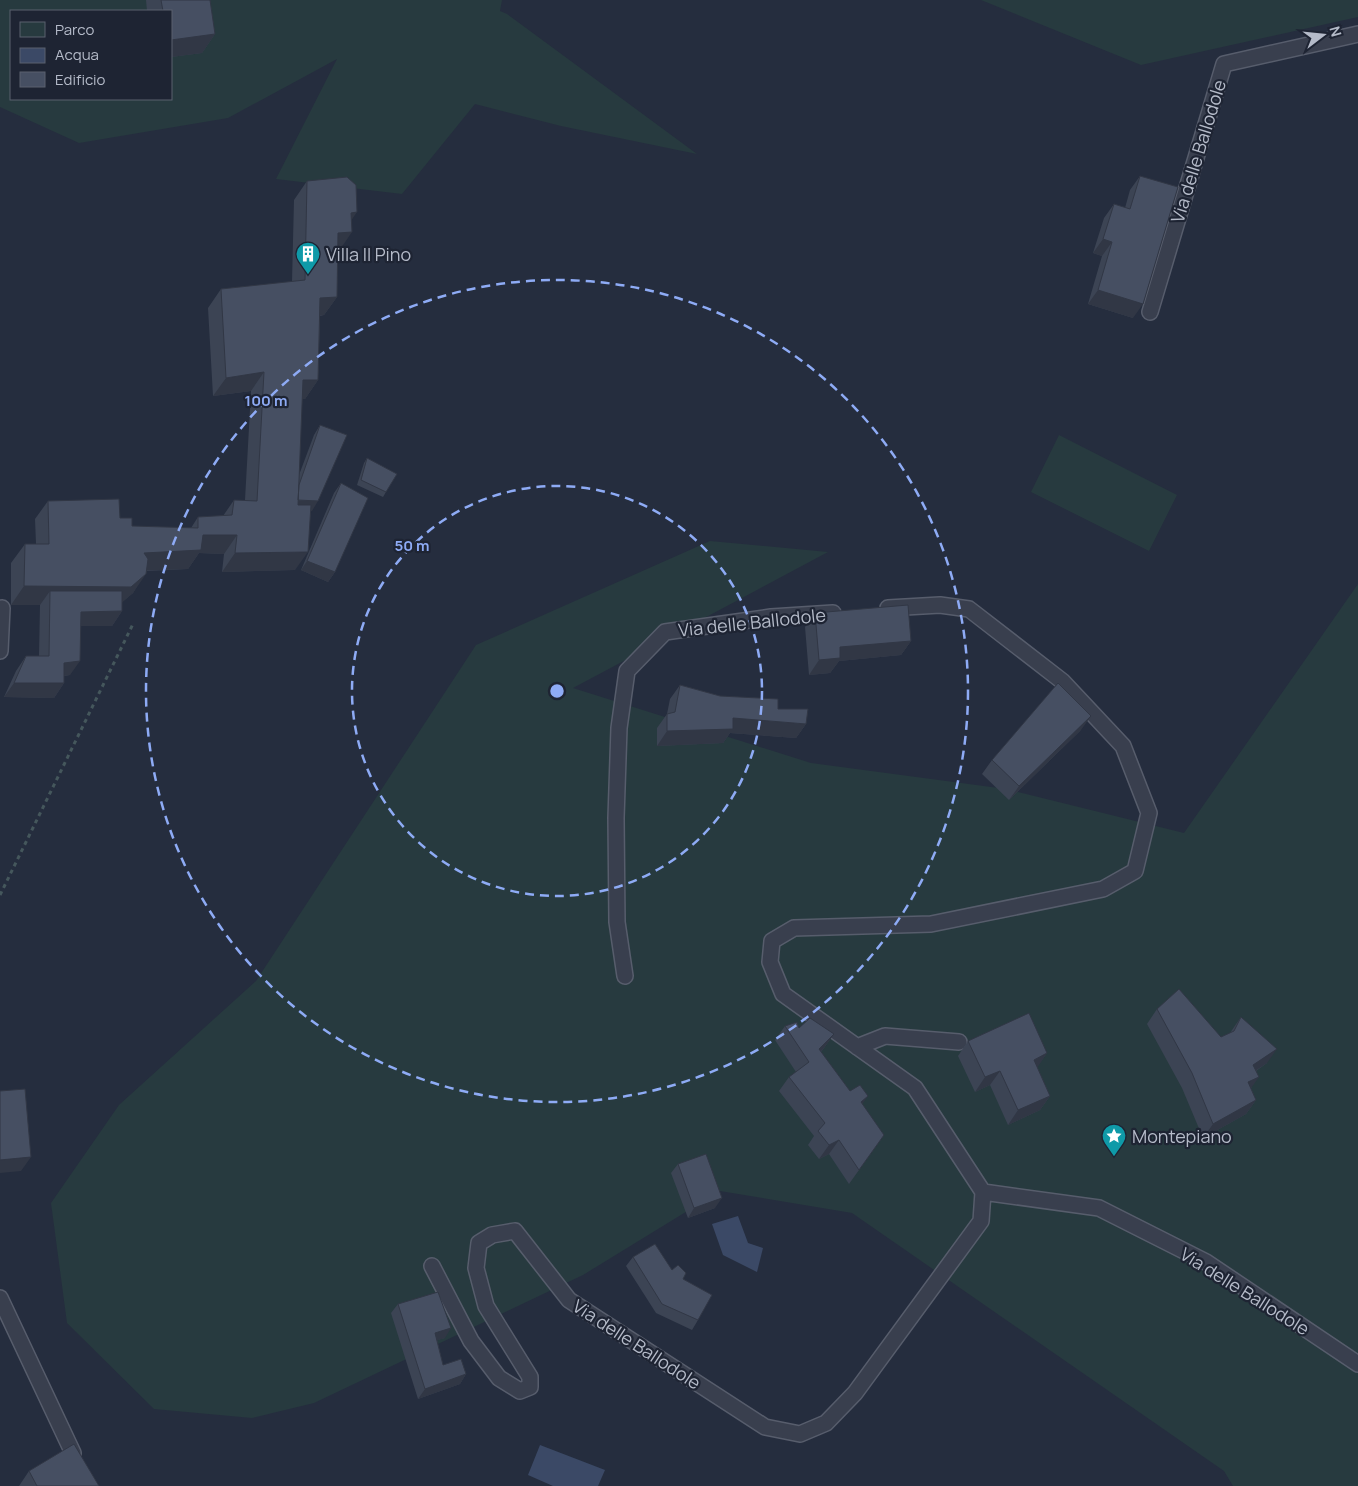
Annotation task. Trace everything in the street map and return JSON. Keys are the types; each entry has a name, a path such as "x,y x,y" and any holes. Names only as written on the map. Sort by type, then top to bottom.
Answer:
{"lane":[{"name":"Via delle Ballodole","path":"1150,312 1224,64 1358,34"},
{"path":"870,610 940,605 969,609 990,624 1062,681 1122,746 1149,813 1135,871 1103,889 931,924 794,928 772,942 770,962 783,994 915,1088 983,1192"},
{"path":"0,651 2,608"},
{"name":"Via delle Ballodole","path":"625,976 617,922 616,818 619,728 627,671 665,632 771,617 850,611"},
{"path":"857,1047 885,1036 959,1042"},
{"name":"Via delle Ballodole","path":"432,1266 471,1341 499,1378 520,1391 530,1387 530,1377 486,1306 476,1268 479,1243 492,1235 515,1231 569,1300 766,1427 800,1434 826,1423 855,1393 981,1221 983,1192 1099,1208 1206,1262 1358,1364"},
{"path":"0,1298 72,1453"}],"path":[{"path":"0,895 132,624"}],"green space":[{"path":"0,0 502,0 500,11 507,14 697,154 561,126 475,104 402,194 276,179 337,59 228,118 79,143 0,107"},
{"path":"981,0 1358,0 1358,17 1141,65"},
{"path":"1059,435 1177,495 1149,551 1031,492"},
{"path":"710,541 828,552 573,688 811,763 1006,789 1184,833 1358,584 1358,1486 1233,1486 1224,1471 852,1213 720,1191 583,1275 314,1403 252,1418 154,1409 67,1323 51,1203 119,1105 256,981 476,645"}],"water":[{"path":"738,1216 748,1243 763,1248 757,1272 723,1255 712,1224"},
{"path":"540,1445 605,1470 598,1486 553,1486 528,1475"}],"building":[{"path":"161,0 210,0 215,34 172,40 172,10 163,10"},
{"path":"1140,176 1178,187 1143,304 1098,290 1112,242 1103,239 1114,204 1130,209"},
{"path":"347,177 356,185 357,212 351,213 352,232 338,233 337,297 320,298 318,380 303,380 298,505 311,505 308,552 235,553 237,535 203,535 201,550 144,553 148,559 146,574 131,587 24,586 25,544 49,544 48,501 119,499 120,518 132,518 132,526 198,528 198,517 232,515 234,500 257,501 264,372 226,378 221,289 305,280 307,181"},
{"path":"320,425 347,435 318,501 298,500 299,485"},
{"path":"367,458 397,474 386,492 361,480"},
{"path":"341,483 368,498 335,572 307,561"},
{"path":"50,591 122,591 122,611 81,612 80,661 64,663 64,683 14,683 26,656 49,656"},
{"path":"908,605 911,641 840,647 840,658 819,660 815,613"},
{"path":"1058,683 1091,716 1019,786 992,760"},
{"path":"680,685 720,696 778,699 778,709 808,709 806,724 733,718 733,729 667,731 667,714 675,712"},
{"path":"1179,989 1221,1037 1234,1031 1241,1017 1277,1049 1253,1065 1259,1077 1248,1082 1256,1100 1213,1124 1192,1073 1157,1009"},
{"path":"1029,1013 1047,1053 1034,1060 1050,1096 1018,1110 1000,1071 985,1077 968,1041"},
{"path":"810,1018 834,1034 819,1049 850,1091 860,1085 868,1096 861,1102 884,1135 859,1170 839,1140 829,1145 818,1131 825,1123 789,1077 809,1062 785,1026 797,1022 799,1028"},
{"path":"25,1089 31,1157 0,1160 0,1091"},
{"path":"706,1154 722,1198 694,1208 678,1164"},
{"path":"655,1244 672,1270 678,1265 686,1273 683,1279 712,1295 698,1320 662,1304 633,1257"},
{"path":"438,1292 451,1328 435,1333 443,1365 461,1359 466,1374 425,1389 398,1304"},
{"path":"74,1444 99,1486 37,1486 29,1471"}],"place":[{"name":"Villa Il Pino","path":"308,275"},
{"name":"Montepiano","path":"1114,1157"}]}
